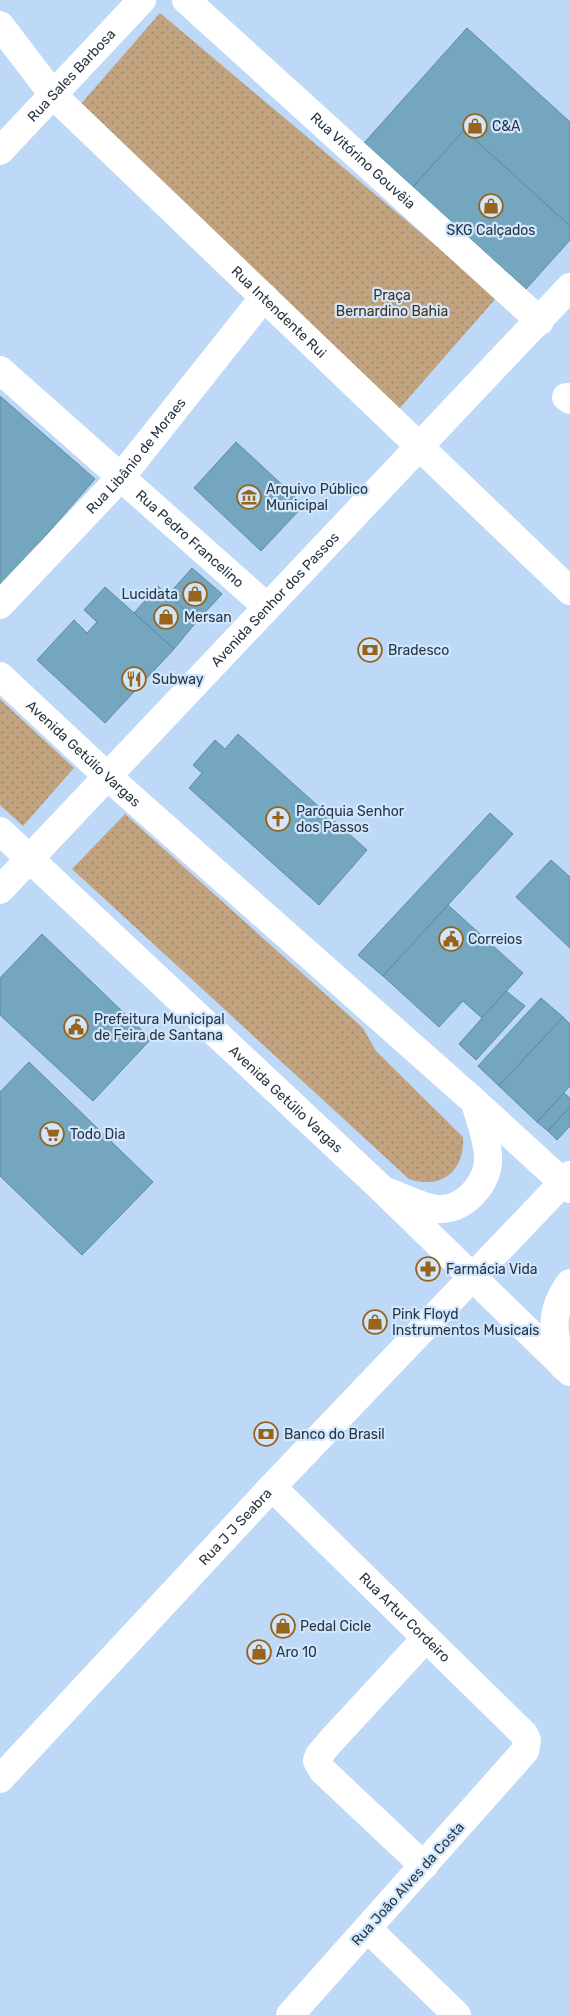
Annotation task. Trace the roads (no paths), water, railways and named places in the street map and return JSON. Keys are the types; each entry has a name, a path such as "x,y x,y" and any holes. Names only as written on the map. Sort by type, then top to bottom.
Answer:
{"main road":[{"name":"Rua Sales Barbosa","path":"0,151 54,96 142,0"},
{"name":"Rua Vitórino Gouvêia","path":"186,0 540,321"},
{"name":"Rua Intendente Rui","path":"0,25 54,96 570,590"},
{"name":"Avenida Senhor dos Passos","path":"0,890 106,775 421,447 570,287"},
{"name":"Rua Libânio de Moraes","path":"0,606 121,477 264,297"},
{"name":"Rua Pedro Francelino","path":"0,370 267,607"},
{"name":"Avenida Getúlio Vargas","path":"0,676 106,775 568,1182"},
{"name":"Avenida Getúlio Vargas","path":"0,830 381,1188 566,1369"},
{"path":"381,1188 442,1210 470,1197 480,1185 486,1170 488,1155 475,1102"},
{"name":"Rua J J Seabra","path":"0,1779 272,1487 473,1277 568,1182"},
{"path":"566,1369 555,1341 555,1311 561,1295 570,1283"},
{"name":"Rua Artur Cordeiro","path":"272,1487 524,1734 527,1740 525,1751"},
{"path":"424,1866 322,1770 317,1761 324,1748 426,1638"},
{"name":"Rua João Alves da Costa","path":"290,2015 525,1751"},
{"path":"368,1929 457,2015"}],"place":[{"name":"C&A","path":"475,126"},
{"name":"SKG Calçados","path":"491,206"},
{"name":"Arquivo Público Municipal","path":"249,497"},
{"name":"Lucidata","path":"195,594"},
{"name":"Mersan","path":"166,617"},
{"name":"Bradesco","path":"370,650"},
{"name":"Subway","path":"134,679"},
{"name":"Paróquia Senhor dos Passos","path":"278,819"},
{"name":"Correios","path":"451,939"},
{"name":"Prefeitura Municipal de Feira de Santana","path":"76,1027"},
{"name":"Todo Dia","path":"52,1134"},
{"name":"Farmácia Vida","path":"428,1269"},
{"name":"Pink Floyd Instrumentos Musicais","path":"375,1322"},
{"name":"Banco do Brasil","path":"266,1434"},
{"name":"Pedal Cicle","path":"283,1626"},
{"name":"Aro 10","path":"259,1652"}],"park label":[{"name":"Praça Bernardino Bahia","path":"392,304"}]}
